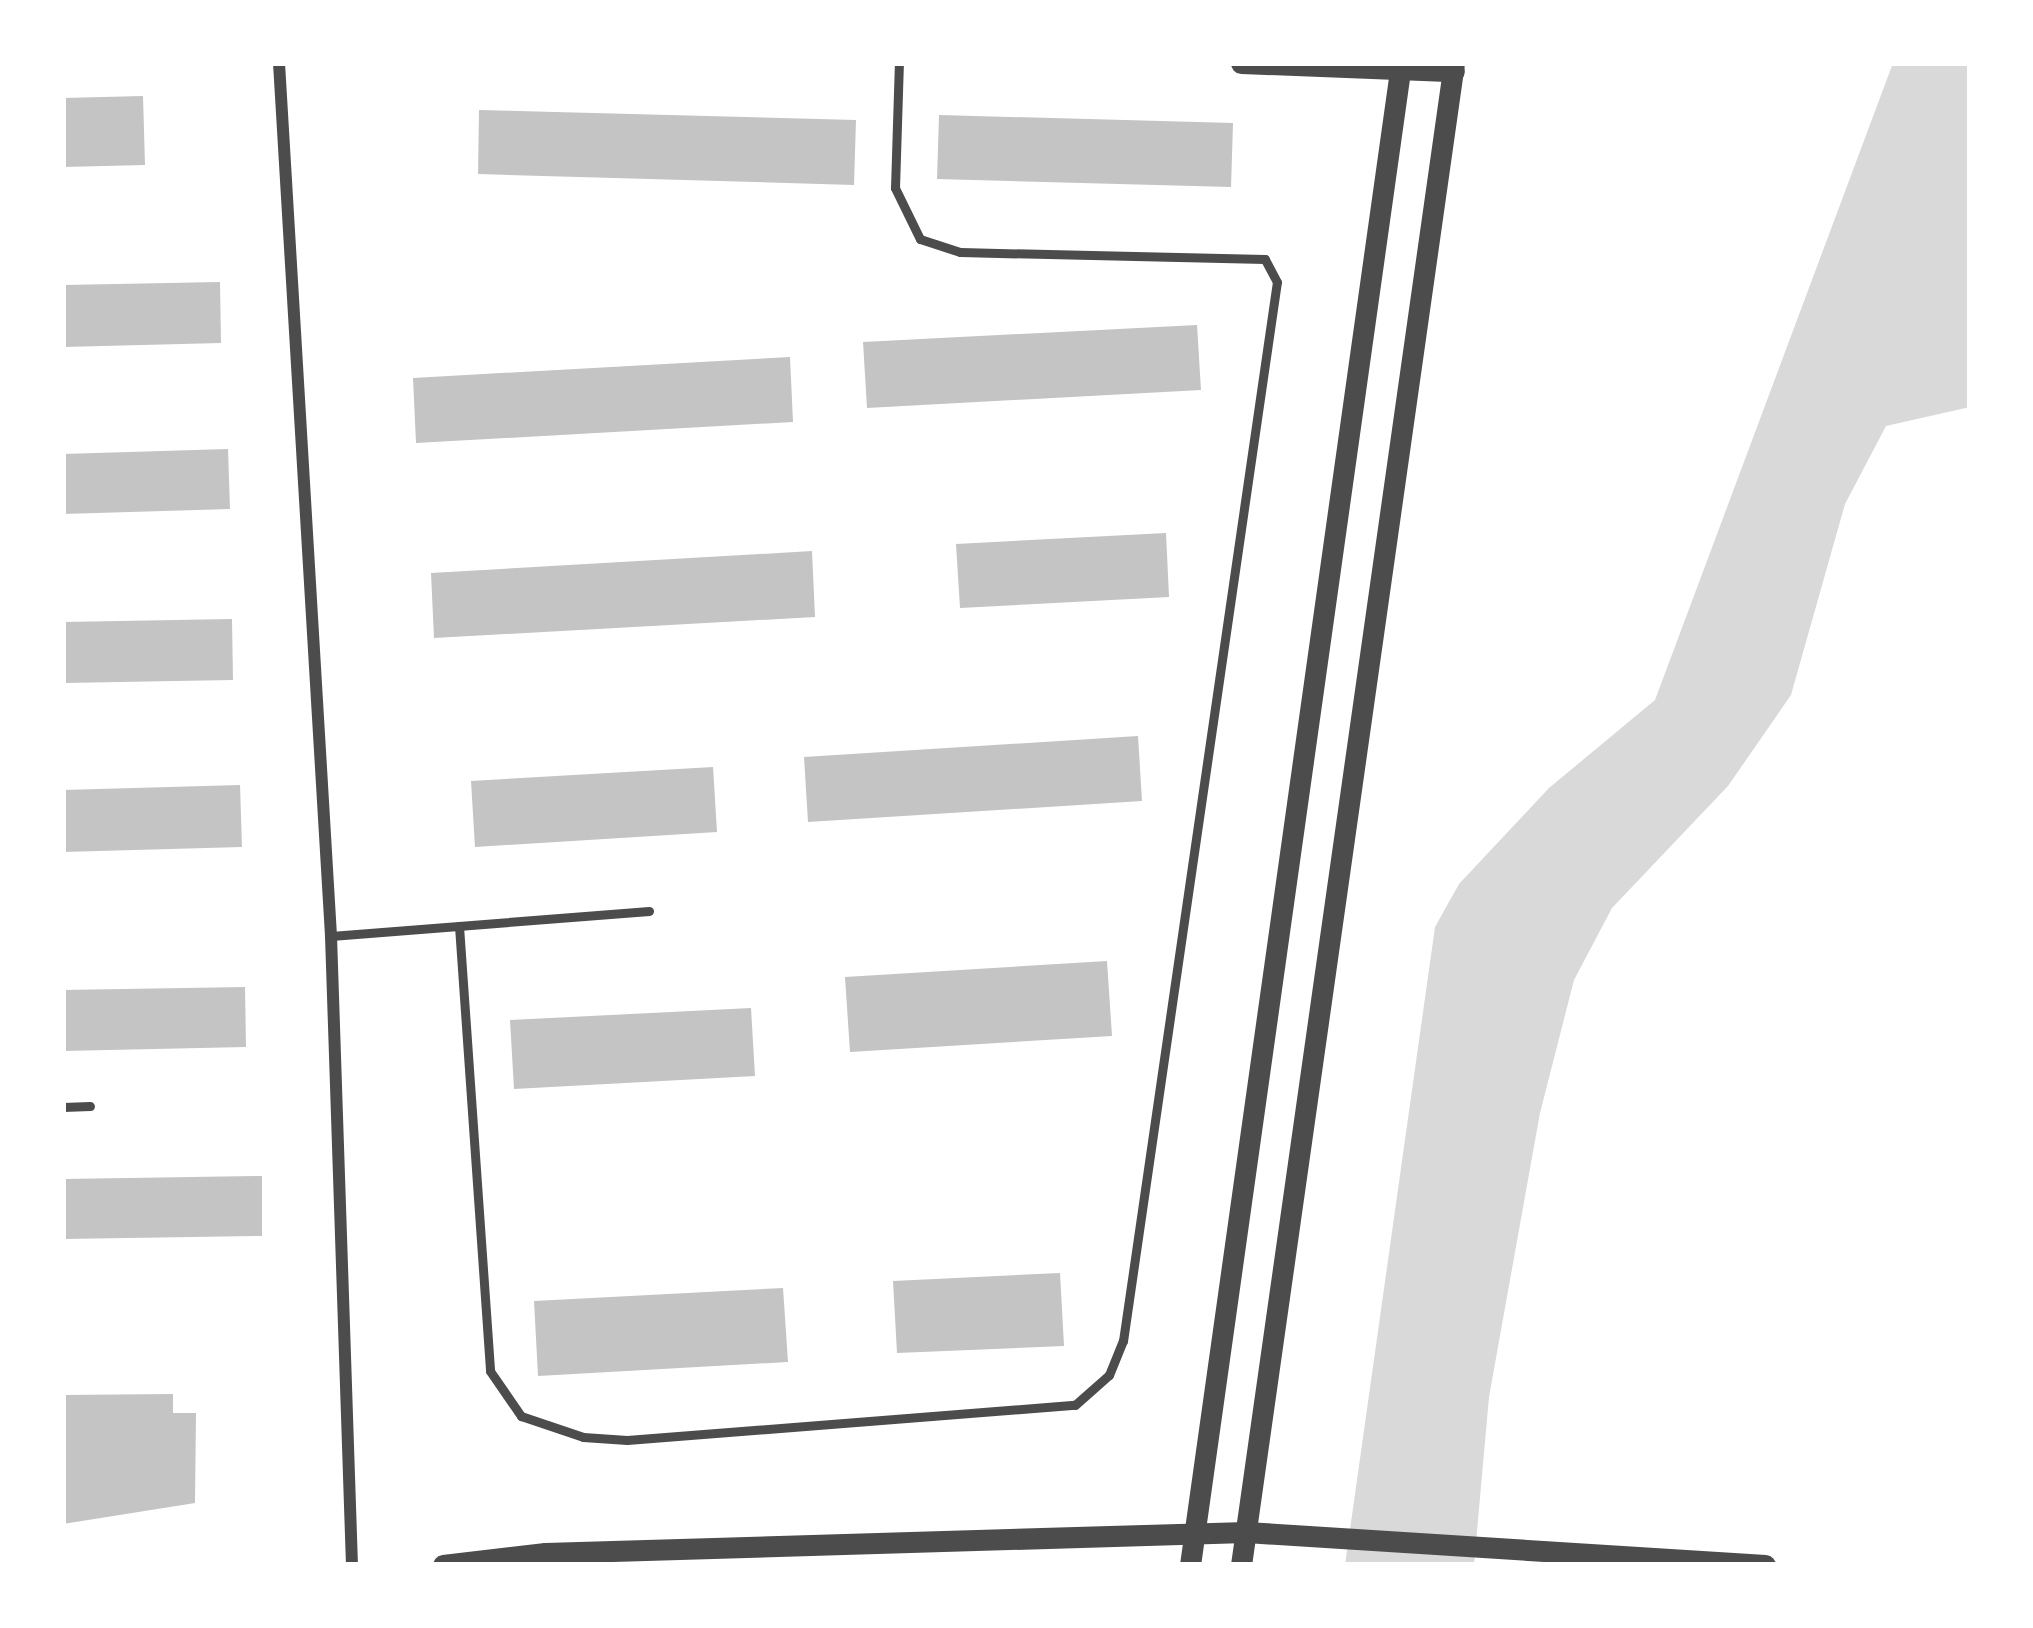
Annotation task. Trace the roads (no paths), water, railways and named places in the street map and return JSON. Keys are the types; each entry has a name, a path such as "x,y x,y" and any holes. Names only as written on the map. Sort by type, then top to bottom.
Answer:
{"street":[{"path":"279,63 331,936 352,1565"},
{"path":"1241,63 1454,67 1241,1565"},
{"path":"1190,1565 1401,66"},
{"path":"443,1565 545,1552 1246,1532 1344,1542 1687,1556 1765,1565"}],"lane":[{"path":"459,926 490,1371 521,1416 583,1437 627,1440 1075,1405 1109,1375 1123,1341 1277,282 1265,259 960,252 920,239 895,188 898,63"},
{"path":"331,936 649,911"},
{"path":"63,1107 90,1106"}]}
